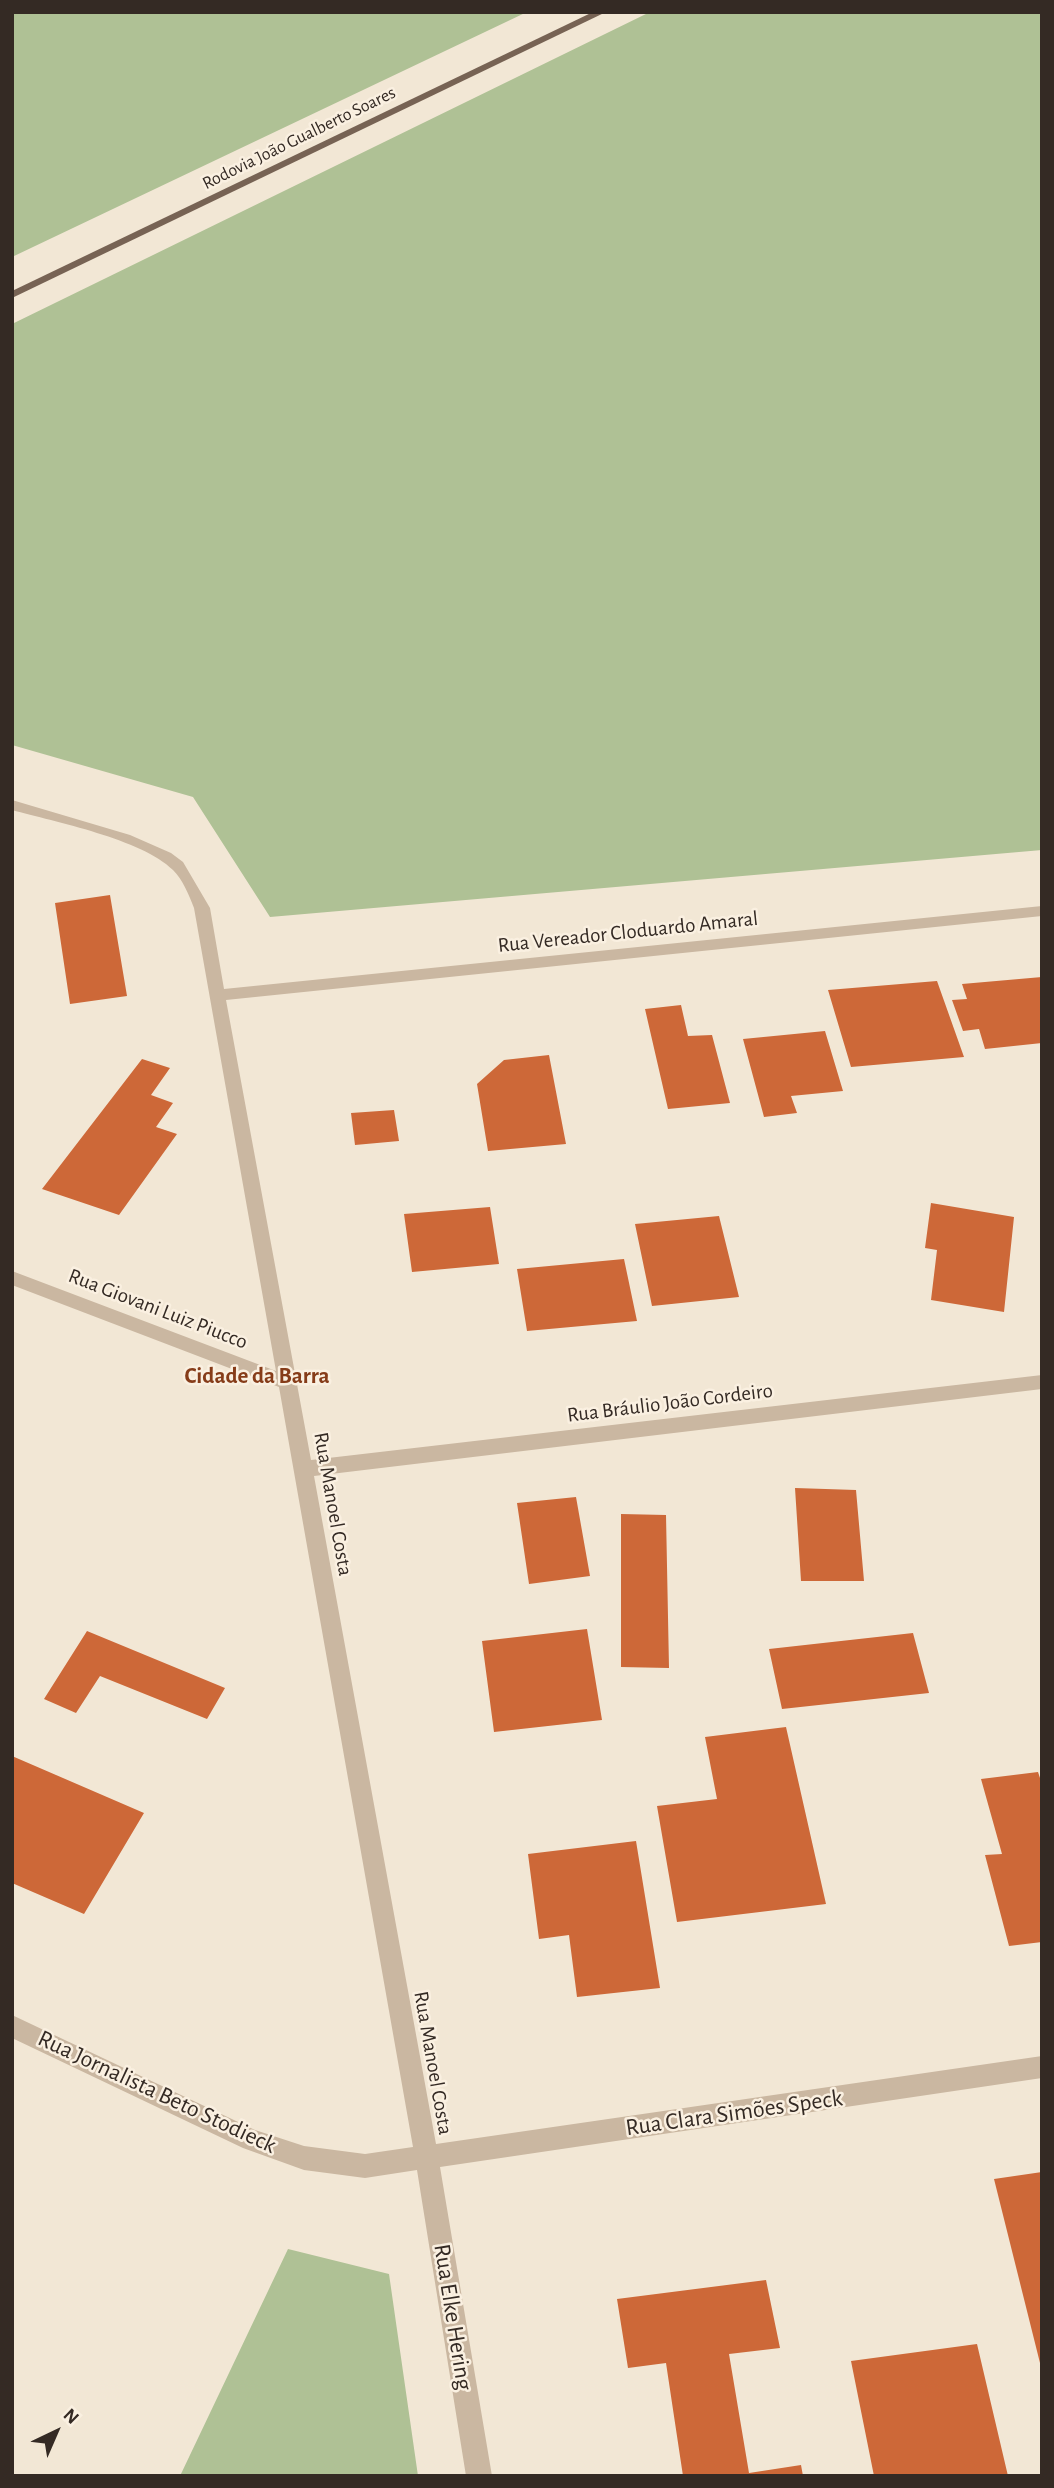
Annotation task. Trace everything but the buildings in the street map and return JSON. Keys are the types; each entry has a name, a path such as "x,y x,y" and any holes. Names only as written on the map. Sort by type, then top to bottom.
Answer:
{"main road":[{"name":"Rodovia João Gualberto Soares","path":"12,295 601,12"}],"street":[{"name":"Rua Manoel Costa","path":"12,805 151,849 177,864 202,908 427,2159"},
{"name":"Rua Vereador Cloduardo Amaral","path":"219,995 1042,911"},
{"name":"Rua Giovani Luiz Piucco","path":"12,1278 288,1382"},
{"name":"Rua Bráulio João Cordeiro","path":"304,1469 1042,1382"},
{"name":"Rua Jornalista Beto Stodieck","path":"12,2026 251,2140 304,2158 365,2166 427,2159"},
{"name":"Rua Clara Simões Speck","path":"427,2159 1042,2067"},
{"name":"Rua Elke Hering","path":"427,2159 479,2476"}],"green space":[{"path":"12,12 527,12 12,257"},
{"path":"650,12 1042,12 1042,850 270,917 193,797 12,745 12,324"},
{"path":"288,2249 389,2274 418,2476 180,2476"}],"district":[{"name":"Cidade da Barra","path":"257,1376"}]}
